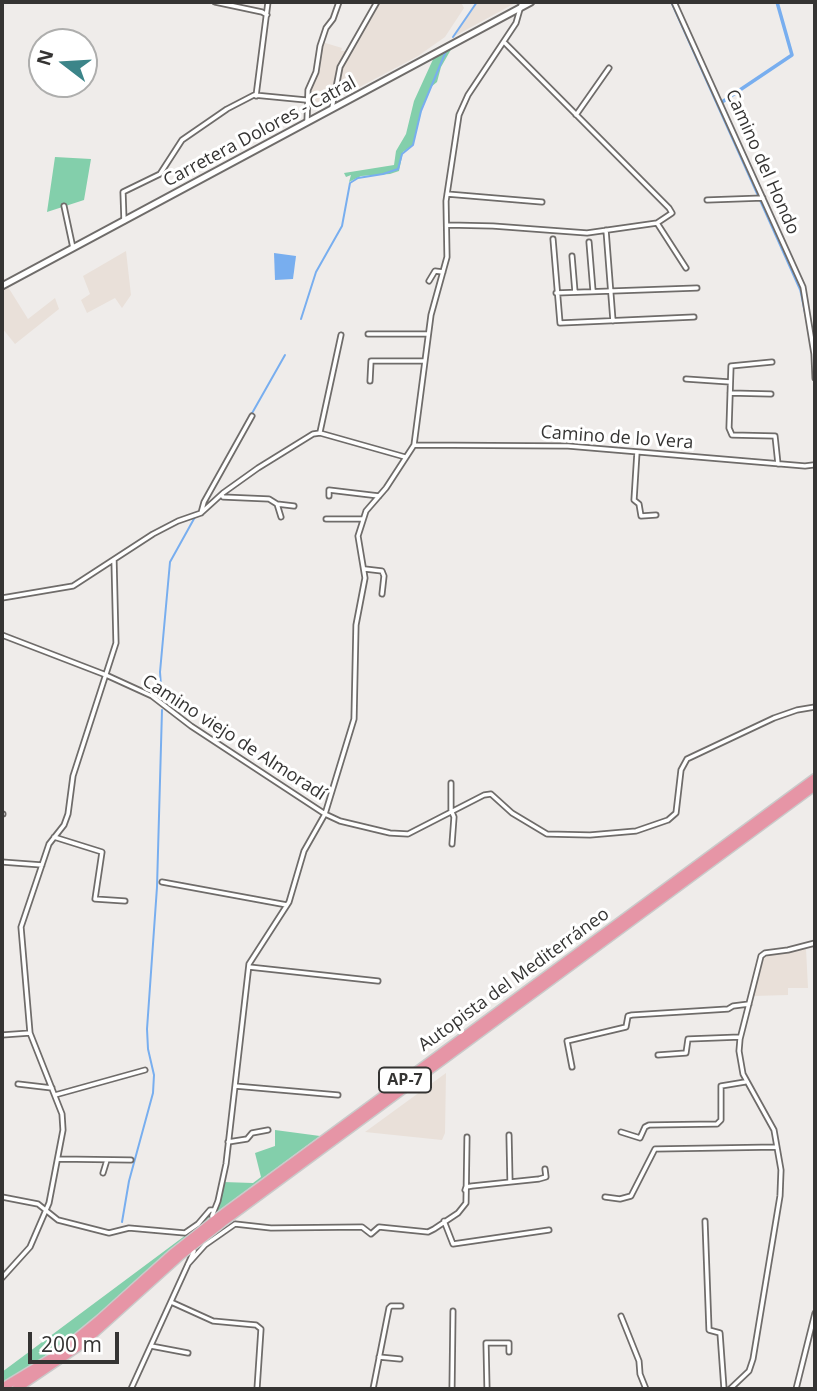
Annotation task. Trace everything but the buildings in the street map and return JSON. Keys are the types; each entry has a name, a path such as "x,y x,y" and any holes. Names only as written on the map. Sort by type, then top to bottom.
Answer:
{"highway":[{"name":"Autopista del Mediterráneo","path":"2,1388 55,1356 203,1229 815,778"},
{"name":"Autopista del Mediterráneo","path":"16,1389 81,1345 181,1255 223,1222 815,786"}],"street":[{"path":"215,2 267,15"},
{"path":"256,96 268,2"},
{"path":"307,122 308,90 316,72 326,28 333,19 339,2"},
{"path":"332,109 340,67 377,2"},
{"name":"Carretera Dolores - Catral","path":"2,286 522,4 531,2"},
{"name":"Camino del Hondo","path":"674,2 803,287 815,378"},
{"path":"212,1216 226,1164 249,967 287,905 304,851 325,814 354,719 356,625 365,585 365,569 358,536 366,511 414,445 430,315 447,257 447,194 461,108 505,42 516,23 522,4"},
{"path":"447,225 580,233 657,223 670,215 671,210 505,42"},
{"path":"576,115 609,68"},
{"path":"124,221 123,192 160,174 188,135 227,109 248,97 256,96 306,100"},
{"path":"447,194 542,202"},
{"path":"707,200 761,199"},
{"path":"65,206 73,248"},
{"path":"657,223 686,268"},
{"path":"606,230 613,321"},
{"path":"552,239 560,323 694,317"},
{"path":"589,242 593,292"},
{"path":"572,256 575,292"},
{"path":"429,281 435,271 443,272"},
{"path":"556,293 696,288"},
{"path":"368,334 428,334"},
{"path":"320,433 341,335"},
{"path":"370,382 371,361 425,361"},
{"path":"772,362 733,364 730,382 730,432 732,435 775,436 778,464"},
{"path":"686,379 730,382"},
{"path":"730,393 771,394"},
{"path":"201,513 204,502 252,416"},
{"path":"2,598 73,586 163,529 201,513 222,495 306,437 320,433 405,457"},
{"name":"Camino de lo Vera","path":"414,445 568,446 814,467"},
{"path":"637,452 634,499 639,504 641,516 656,515"},
{"path":"814,467 815,457"},
{"path":"329,496 329,490 379,495"},
{"path":"222,495 269,499 276,504 294,506"},
{"path":"276,504 281,517"},
{"path":"326,519 363,519"},
{"path":"2,1278 30,1247 52,1195 64,1121 30,1033 21,928 42,865 68,814 74,776 116,643 114,559"},
{"path":"365,569 382,571 382,594"},
{"name":"Camino viejo de Almoradí","path":"2,635 106,675 152,696 191,726 325,814 340,821 390,833 408,834 484,794 491,794 522,820 551,835 636,831 668,820 676,813 681,769 687,759 774,718 815,707"},
{"path":"452,783 452,844"},
{"path":"54,837 102,852 95,899 125,901"},
{"path":"2,862 42,865"},
{"path":"162,882 287,905"},
{"path":"730,1389 749,1371 760,1328 764,1283 780,1196 781,1170 770,1121 746,1082 740,1063 740,1037 761,956 815,943"},
{"path":"249,967 378,981"},
{"path":"572,1067 566,1041 626,1027 628,1016 728,1009 749,1004"},
{"path":"2,1035 30,1033"},
{"path":"658,1055 686,1053 688,1039 740,1037"},
{"path":"55,1095 145,1070"},
{"path":"621,1132 640,1138 645,1127 649,1125 717,1124 721,1120 721,1086 746,1082"},
{"path":"19,1084 52,1088"},
{"path":"235,1086 338,1095"},
{"path":"228,1142 247,1139 252,1133 268,1130"},
{"path":"509,1135 510,1182"},
{"path":"188,1264 205,1245 235,1224 271,1228 362,1227 371,1234 379,1227 428,1232 464,1207 467,1137"},
{"path":"605,1198 620,1199 631,1196 656,1149 777,1147"},
{"path":"58,1159 131,1160"},
{"path":"103,1173 107,1160"},
{"path":"465,1190 466,1187 472,1186 546,1177 545,1169"},
{"path":"2,1197 38,1204 58,1220 109,1233 129,1228 185,1233 198,1224 210,1210 214,1210"},
{"path":"444,1221 453,1244 549,1230"},
{"path":"705,1221 709,1330 720,1333 724,1389"},
{"path":"131,1389 194,1251"},
{"path":"170,1302 212,1321 256,1325 261,1329 257,1389"},
{"path":"373,1389 388,1308 401,1306"},
{"path":"452,1389 453,1311"},
{"path":"796,1389 815,1313"},
{"path":"621,1316 639,1361 640,1374 646,1389"},
{"path":"486,1389 486,1343 509,1343 509,1352"},
{"path":"151,1346 188,1353"},
{"path":"379,1357 400,1359"}],"shaded area":[{"path":"380,2 461,2 464,8 445,37 418,56 335,100 344,64"},
{"path":"517,2 453,37 477,3"},
{"path":"322,42 346,51 327,99 318,102 308,99"},
{"path":"126,251 131,295 122,308 115,298 87,313 81,300 90,294 83,276"},
{"path":"8,287 28,319 55,298 59,309 15,344 2,328 2,290"},
{"path":"806,949 808,988 788,988 788,995 753,996 762,958 771,954"},
{"path":"446,1073 445,1133 442,1140 365,1132"}],"green space":[{"path":"453,46 423,105 413,145 403,152 399,171 361,176 349,182 351,175 346,177 344,173 394,165 396,151 406,134 414,101 435,55"},
{"path":"55,157 91,159 84,200 47,212"},
{"path":"275,1130 320,1136 213,1215 223,1182 253,1183 261,1177 255,1153 275,1146"},
{"path":"209,1217 206,1222 166,1254 96,1318 30,1367 2,1384 2,1372 202,1223"}],"water":[{"path":"274,253 296,256 293,279 275,280"}],"waterway":[{"path":"453,37 477,2"},
{"path":"672,2 801,290 806,314"},
{"path":"722,102 792,55 777,2"},
{"path":"301,319 316,272 342,226 350,183 358,178 398,169 402,154 413,145 421,111 446,51"},
{"path":"251,415 285,355"},
{"path":"162,700 160,672 170,562 195,517"},
{"path":"122,1222 129,1181 153,1093 154,1075 147,1029 157,887 162,710"}]}
